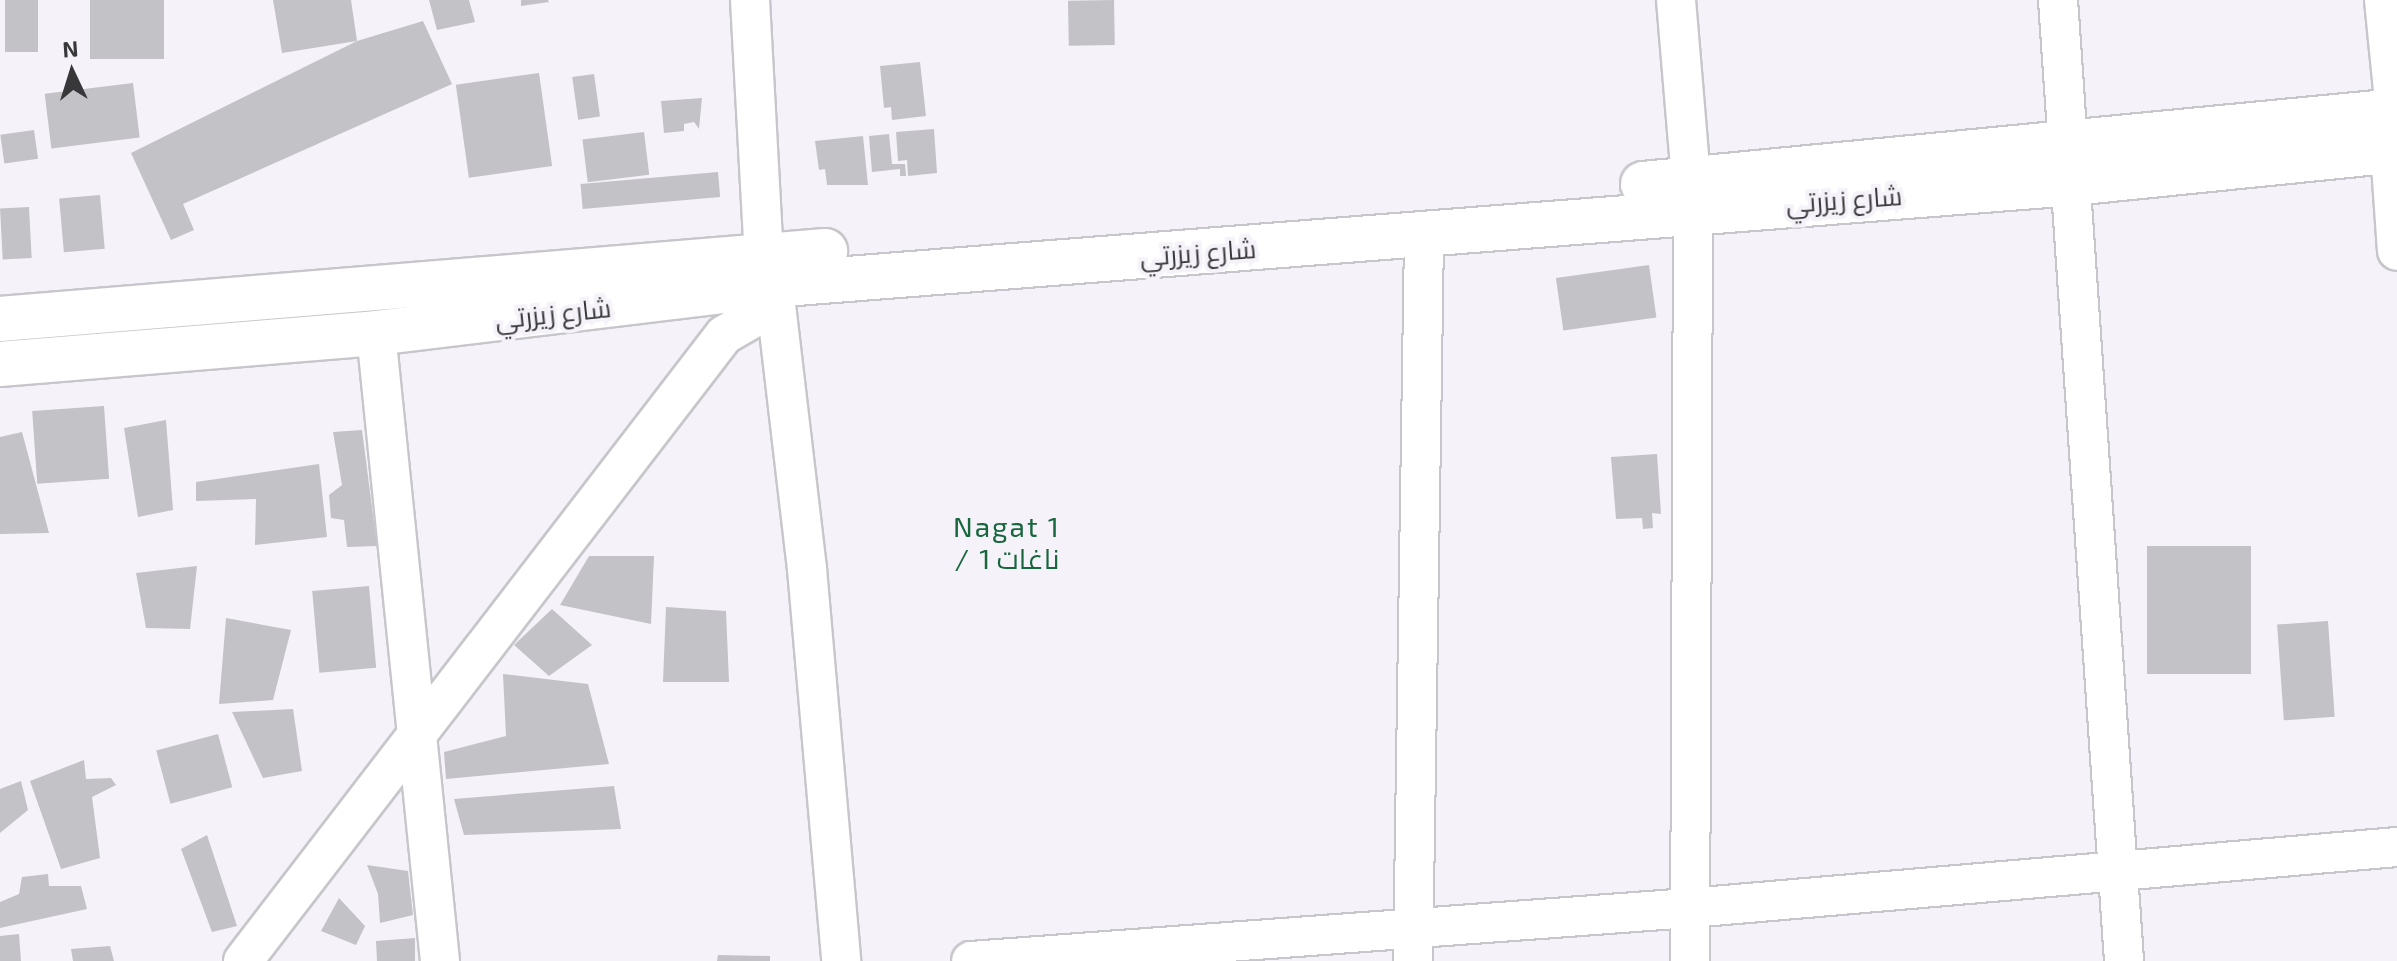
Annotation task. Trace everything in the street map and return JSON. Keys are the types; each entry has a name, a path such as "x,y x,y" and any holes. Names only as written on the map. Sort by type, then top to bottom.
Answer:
{"street":[{"path":"750,0 771,282 807,569 841,961"},
{"path":"1676,0 1692,195 1690,961"},
{"path":"2058,0 2121,871 2124,961"},
{"path":"2384,0 2395,131 2397,251"},
{"name":"شارع زيزرتي","path":"0,364 376,333 1365,211 1692,195 2395,131"},
{"name":"شارع زيزرتي","path":"0,319 771,282 1424,235 1692,195"},
{"path":"1412,945 1424,235"},
{"path":"243,961 724,335 771,282"},
{"path":"376,333 440,961"},
{"path":"971,961 1412,945 1690,908 2397,847"}],"building":[{"path":"5,0 38,0 38,52 5,52"},
{"path":"90,0 164,0 164,59 90,59"},
{"path":"273,0 351,0 357,41 282,53"},
{"path":"429,0 469,0 475,22 437,30"},
{"path":"521,0 548,0 549,2 521,6"},
{"path":"1114,0 1115,45 1069,46 1068,1"},
{"path":"423,21 452,84 183,204 194,230 171,240 131,153 357,41"},
{"path":"920,62 926,116 892,120 891,107 884,108 880,66"},
{"path":"539,73 552,166 469,178 456,85"},
{"path":"594,74 600,117 578,120 572,77"},
{"path":"133,83 140,138 51,148 45,94"},
{"path":"702,98 699,129 694,122 684,124 684,131 664,133 661,101"},
{"path":"934,129 937,173 908,176 907,160 898,161 896,132"},
{"path":"34,130 38,159 4,163 0,135"},
{"path":"644,132 649,175 588,182 582,140"},
{"path":"889,134 892,164 905,164 906,176 900,176 900,169 872,172 869,136"},
{"path":"863,136 868,185 827,185 825,169 819,170 815,141"},
{"path":"718,172 720,197 583,209 581,184"},
{"path":"100,195 105,249 64,252 59,199"},
{"path":"29,207 32,258 3,259 0,209"},
{"path":"1649,265 1656,317 1563,331 1556,278"},
{"path":"104,406 109,479 37,484 32,411"},
{"path":"166,420 173,510 138,517 124,428"},
{"path":"362,430 377,546 347,547 344,520 331,518 329,495 342,485 333,432"},
{"path":"22,432 49,533 0,534 0,437"},
{"path":"1657,454 1661,514 1652,513 1653,528 1643,529 1642,518 1616,519 1611,457"},
{"path":"319,464 327,537 255,545 256,499 196,501 196,482"},
{"path":"2147,546 2251,546 2251,674 2147,674"},
{"path":"589,556 654,556 651,624 560,605"},
{"path":"197,566 190,629 146,628 136,573"},
{"path":"369,586 376,668 319,673 312,591"},
{"path":"666,607 726,611 729,682 663,682"},
{"path":"552,609 592,645 549,676 514,645"},
{"path":"226,618 291,630 273,700 219,704"},
{"path":"2328,621 2335,717 2284,720 2277,625"},
{"path":"503,674 588,684 609,764 446,779 444,752 506,736"},
{"path":"293,709 302,771 263,778 232,712"},
{"path":"218,734 232,787 170,804 156,751"},
{"path":"84,760 86,779 111,778 116,785 92,797 100,858 61,869 30,781"},
{"path":"21,781 28,810 0,833 0,789"},
{"path":"614,786 621,829 464,835 454,799"},
{"path":"207,835 237,926 212,932 181,849"},
{"path":"367,865 408,871 413,915 380,923 378,894"},
{"path":"48,874 49,886 81,886 87,909 0,928 0,902 19,894 22,877"},
{"path":"339,898 365,926 356,945 321,931"},
{"path":"19,934 21,961 0,961 0,936"},
{"path":"415,938 415,961 377,961 376,941"},
{"path":"110,946 114,961 73,961 71,949"},
{"path":"718,955 770,956 770,961 717,961"}],"district":[{"name":"Nagat 1 / ناغات 1","path":"1007,542"}]}
